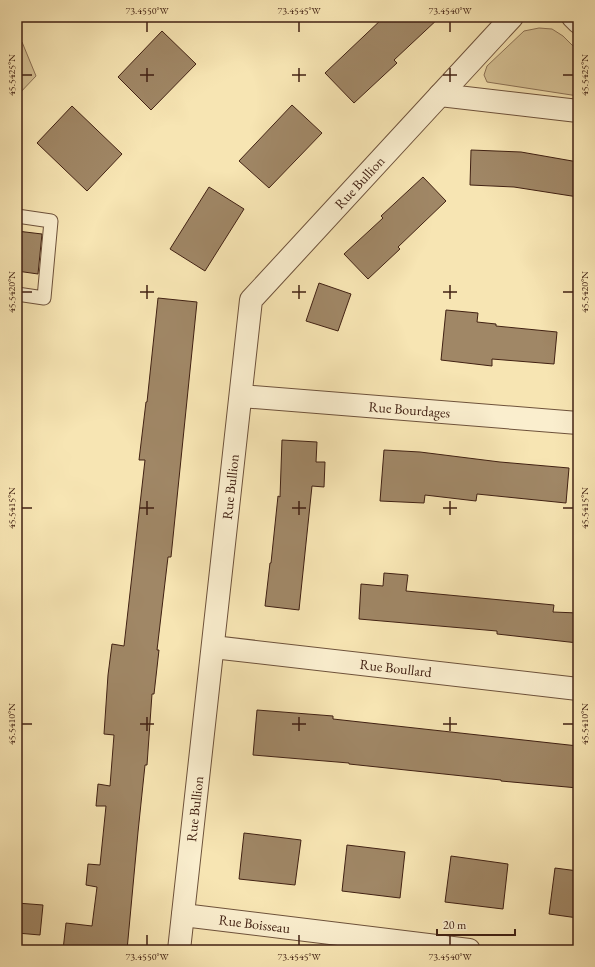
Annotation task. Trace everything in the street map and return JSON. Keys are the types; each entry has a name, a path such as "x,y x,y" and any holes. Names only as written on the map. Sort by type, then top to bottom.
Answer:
{"street":[{"name":"Rue Bullion","path":"179,950 251,300 512,17"},
{"path":"573,17 578,22"},
{"path":"440,95 578,111"},
{"name":"Rue Bourdages","path":"240,396 578,423"},
{"name":"Rue Boullard","path":"213,647 578,689"},
{"name":"Rue Boisseau","path":"183,915 469,950"}],"lane":[{"path":"17,216 51,221 44,298 17,294"}],"shaded area":[{"path":"539,28 552,29 563,36 578,51 578,96 487,82 484,75 487,66 524,31"},
{"path":"17,42 22,42 36,76 17,96"}],"building":[{"path":"384,17 440,17 394,60 397,63 354,103 325,73"},
{"path":"162,31 196,64 151,110 118,77"},
{"path":"292,105 322,133 269,188 239,161"},
{"path":"72,106 122,154 87,191 37,143"},
{"path":"471,150 521,152 578,162 578,197 514,187 470,185"},
{"path":"423,177 446,201 398,247 400,249 368,279 344,254 383,218 381,216"},
{"path":"209,187 244,209 205,271 170,249"},
{"path":"17,231 42,234 38,274 17,271"},
{"path":"319,283 351,294 338,331 306,321"},
{"path":"158,298 197,302 171,557 168,557 157,650 159,650 154,694 152,694 147,765 145,765 127,950 63,950 66,923 92,926 97,887 86,885 88,864 100,865 106,806 96,806 98,784 110,786 114,735 104,734 108,675 112,644 124,646 145,460 139,460"},
{"path":"446,310 478,313 477,322 496,324 496,326 557,332 554,364 492,359 492,366 441,360"},
{"path":"282,440 317,442 316,462 325,462 324,487 312,486 299,610 265,606 278,496 280,497"},
{"path":"384,450 420,452 500,462 569,468 566,503 477,494 476,501 425,495 424,503 380,501"},
{"path":"384,573 408,575 406,591 554,605 553,612 578,613 578,643 497,634 497,631 359,619 361,584 383,586"},
{"path":"257,710 333,716 333,719 578,746 578,788 501,781 349,763 253,755"},
{"path":"244,833 301,840 295,885 239,879"},
{"path":"347,845 405,852 400,898 342,891"},
{"path":"451,856 508,864 503,909 445,902"},
{"path":"555,868 578,871 578,918 549,914"},
{"path":"17,903 43,905 40,935 17,933"}]}
